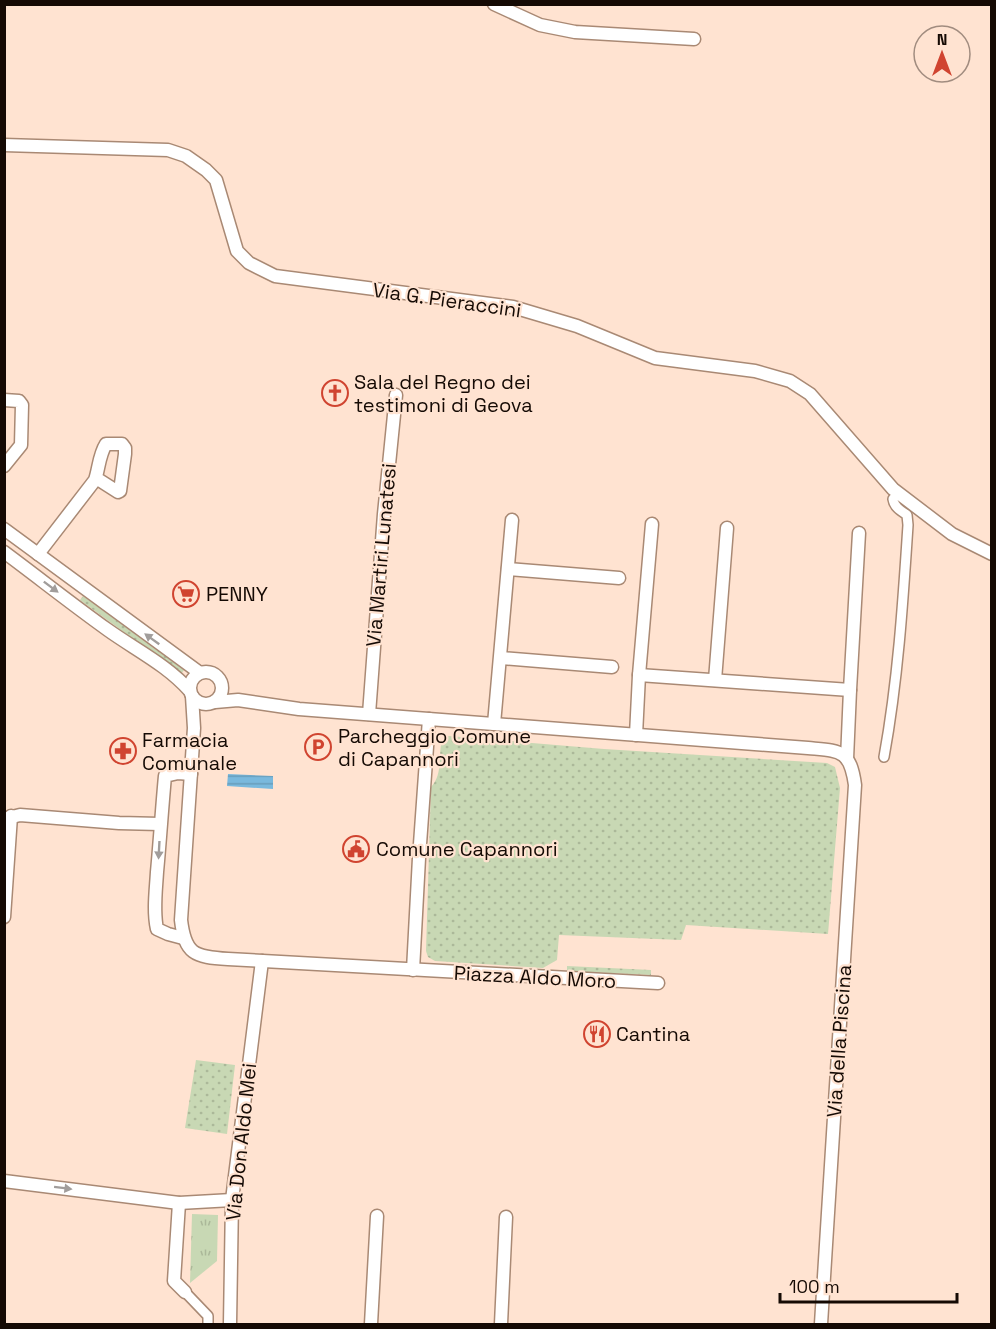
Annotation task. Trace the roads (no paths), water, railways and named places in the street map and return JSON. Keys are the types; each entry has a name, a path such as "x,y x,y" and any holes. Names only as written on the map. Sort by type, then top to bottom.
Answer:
{"street":[{"path":"494,4 540,25 575,32 694,39"},
{"name":"Via G. Pieraccini","path":"4,145 168,150 186,156 216,180 237,251 249,263 274,276 513,307 577,326 655,358 755,371 790,381 810,394 894,489 952,534 992,554"},
{"name":"Via Martiri Lunatesi","path":"369,714 384,514 396,395"},
{"path":"4,400 19,401 22,405 21,445 4,466"},
{"path":"38,554 96,478"},
{"path":"884,756 891,722 908,525 907,515 894,504 893,499 899,493"},
{"path":"494,724 512,519"},
{"path":"636,735 652,524"},
{"path":"715,680 727,528"},
{"path":"4,529 200,673"},
{"path":"847,759 859,533"},
{"path":"4,552 108,630 177,677 200,703 228,700 369,714 832,751 840,753 847,759"},
{"path":"508,569 619,578"},
{"path":"501,658 612,667"},
{"path":"183,938 182,920 194,728 192,680 200,673 216,675 221,684 240,698 251,702"},
{"path":"639,675 850,690"},
{"path":"194,728 198,718 221,694 221,684"},
{"path":"413,970 418,858 429,719"},
{"name":"Via della Piscina","path":"821,1324 855,785 851,763 847,759"},
{"name":"Piazza Aldo Moro","path":"191,774 178,773 165,777 160,824 156,922 157,929 183,938 188,947 197,954 219,959 658,984"},
{"path":"4,917 8,818 20,815 160,824"},
{"name":"Via Don Aldo Mei","path":"230,1324 232,1200 262,961"},
{"path":"4,1181 179,1203 232,1200"},
{"path":"179,1203 174,1281 208,1316 208,1324"},
{"path":"371,1324 377,1216"},
{"path":"501,1324 506,1217"}],"water":[{"path":"228,774 273,776 273,789 227,786"}],"place":[{"name":"Sala del Regno dei testimoni di Geova","path":"335,393"},
{"name":"PENNY","path":"186,594"},
{"name":"Parcheggio Comune di Capannori","path":"318,747"},
{"name":"Farmacia Comunale","path":"123,751"},
{"name":"Comune Capannori","path":"356,849"},
{"name":"Cantina","path":"597,1034"}]}
